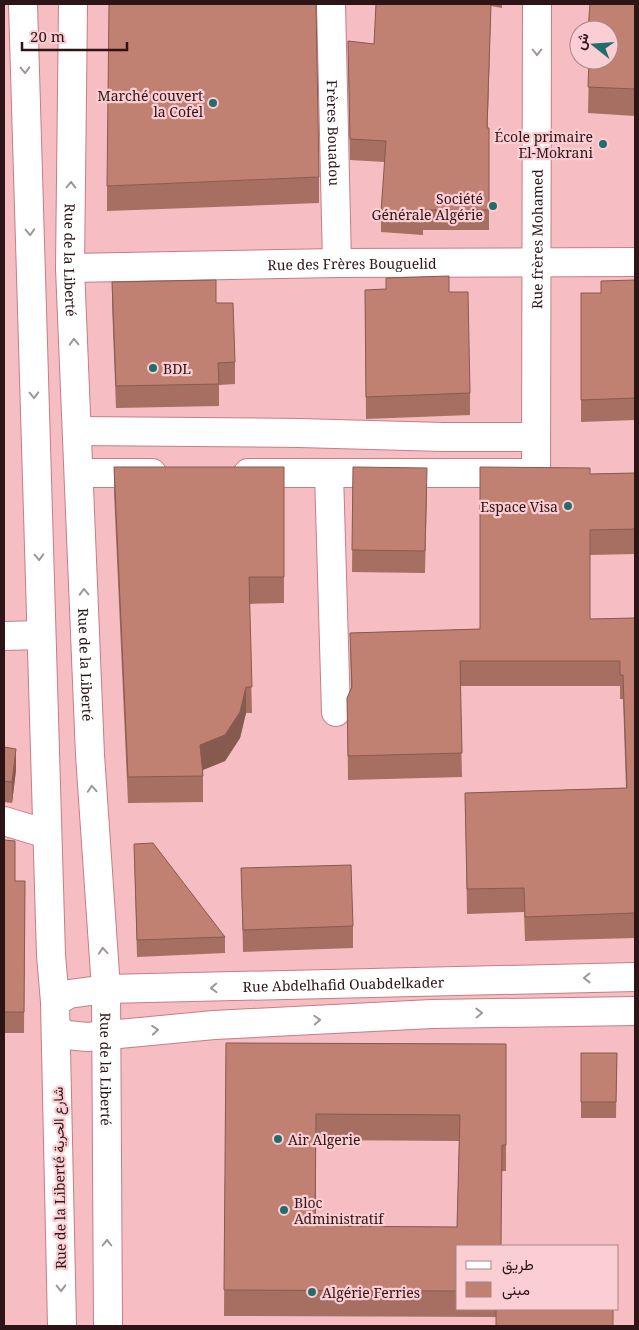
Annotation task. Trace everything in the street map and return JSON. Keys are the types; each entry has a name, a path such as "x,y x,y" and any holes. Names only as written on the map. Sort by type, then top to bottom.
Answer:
{"street":[{"path":"24,4 41,636 51,955 56,1002 56,1029 67,1035 106,1035 214,1025 432,1014 635,1011"},
{"name":"Rue de la Liberté","path":"73,4 70,268 90,755 106,989 108,1326"},
{"name":"Frères Bouadou","path":"331,4 338,263"},
{"name":"Rue frères Mohamed","path":"329,473 536,474 537,4"},
{"name":"Rue des Frères Bouguelid","path":"70,268 338,263 635,262"},
{"path":"77,431 299,432 442,437 536,437"},
{"path":"79,473 175,473"},
{"path":"223,473 329,473 336,712"},
{"path":"4,636 41,636"},
{"path":"4,821 48,834"},
{"name":"Rue Abdelhafid Ouabdelkader","path":"56,1002 69,994 106,989 635,977"},
{"name":"Rue de la Liberté شارع الحرية","path":"56,1029 62,1326"}],"building":[{"name":"Marché couvert la Cofel","path":"109,4 316,4 319,177 107,186"},
{"path":"376,4 491,4 487,128 489,128 489,210 423,210 423,214 381,212 386,141 350,139 348,41 374,44"},
{"path":"590,4 635,4 635,89 588,87 589,70 619,70 619,20 589,20"},
{"path":"449,276 449,292 468,292 470,393 366,397 365,290 386,289 386,278"},
{"path":"216,280 216,303 233,303 235,362 218,363 219,384 116,386 112,282"},
{"path":"635,280 635,398 581,400 581,293 601,293 601,281"},
{"path":"114,467 284,467 284,577 249,577 252,687 246,687 240,712 225,735 200,745 203,776 128,777"},
{"path":"353,467 427,468 425,551 352,550"},
{"path":"480,467 590,468 590,474 635,473 635,529 590,530 590,619 635,618 635,913 525,917 524,888 467,889 465,793 627,788 623,675 620,675 620,661 460,661 462,753 348,756 347,698 352,687 350,633 480,629"},
{"path":"4,747 16,749 12,782 4,781"},
{"path":"4,840 15,841 15,881 25,881 24,1012 4,1012"},
{"path":"153,843 225,937 137,940 134,844"},
{"path":"351,865 353,926 243,930 241,868"},
{"path":"226,1043 506,1044 506,1145 502,1145 501,1245 456,1245 456,1291 224,1290","holes":["316,1114 460,1115 457,1227 315,1226"]},
{"path":"581,1053 617,1053 616,1102 581,1102"},
{"path":"496,1310 613,1310 613,1326 496,1326"}],"place":[{"name":"Marché couvert la Cofel","path":"213,103"},
{"name":"École primaire El-Mokrani","path":"603,144"},
{"name":"Société Générale Algérie","path":"493,206"},
{"name":"BDL","path":"153,368"},
{"name":"Espace Visa","path":"568,506"},
{"name":"Air Algerie","path":"278,1139"},
{"name":"Bloc Administratif","path":"284,1210"},
{"name":"Algérie Ferries","path":"312,1292"}]}
